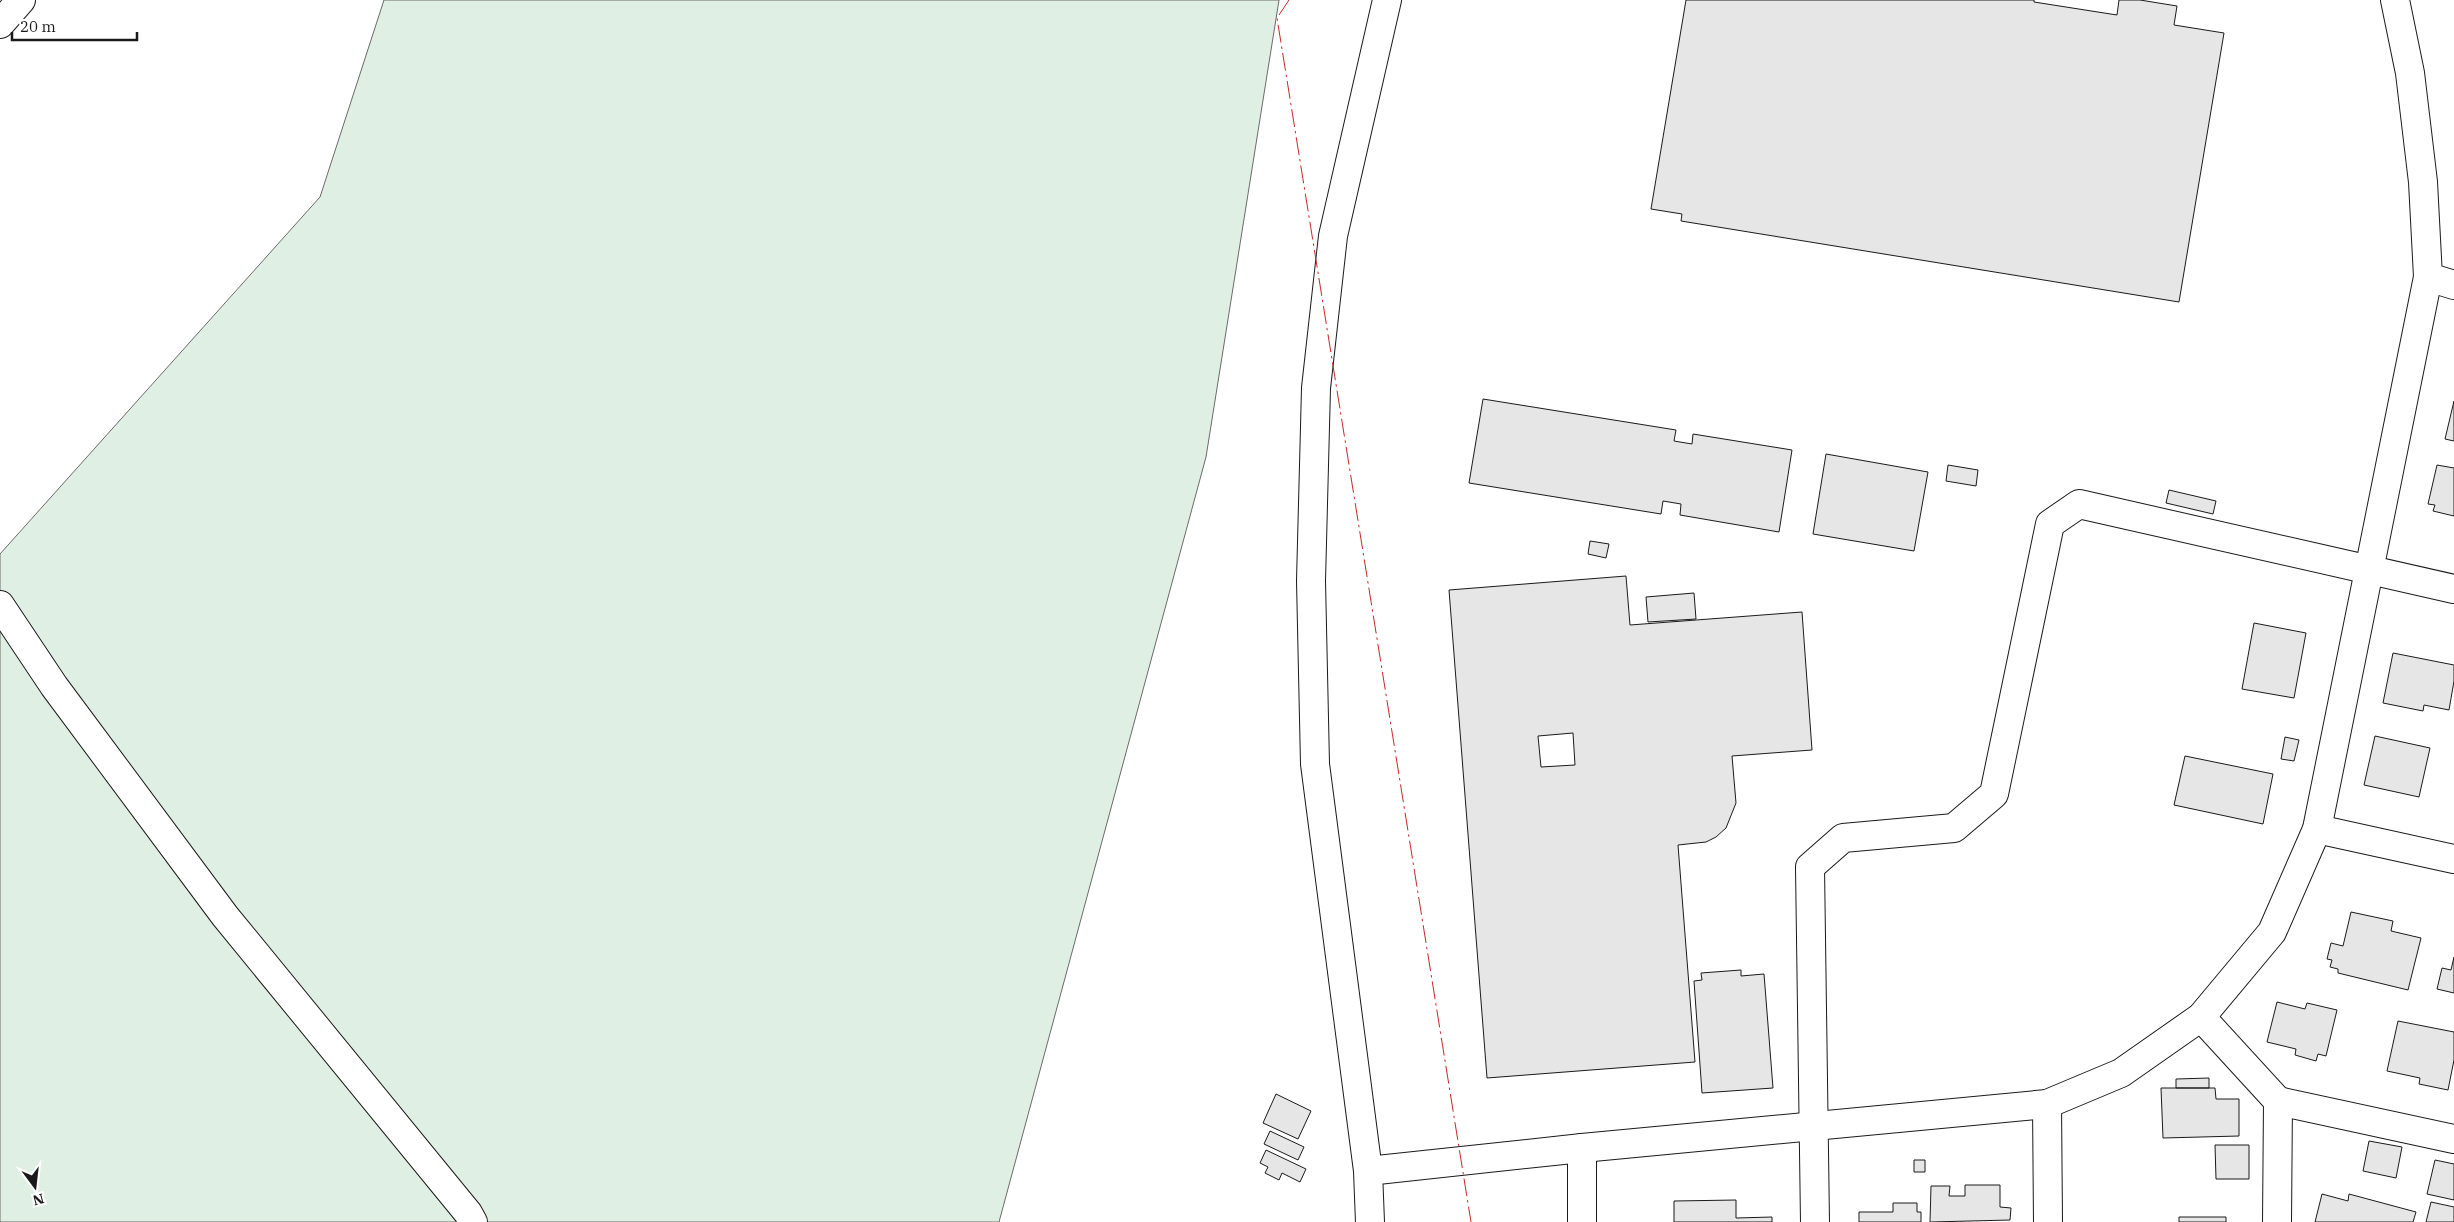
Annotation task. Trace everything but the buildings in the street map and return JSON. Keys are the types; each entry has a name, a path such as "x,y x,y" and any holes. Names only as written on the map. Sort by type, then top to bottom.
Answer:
{"street":[{"path":"0,24 22,0"},
{"path":"1370,1222 1368,1171 1316,764 1312,571 1316,388 1333,236 1387,0"},
{"path":"1368,1171 1582,1148 1815,1128 2048,1104 2121,1073 2201,1017 2272,932 2317,829 2428,277 2423,182 2410,73 2395,0"},
{"path":"2428,277 2454,285"},
{"path":"1815,1222 1810,867 1843,838 1954,828 1994,794 2050,524 2079,504 2454,589"},
{"path":"0,605 54,686 224,916 473,1222"},
{"path":"2317,829 2454,859"},
{"path":"2201,1017 2278,1101 2454,1139"},
{"path":"2277,1222 2278,1101"},
{"path":"2048,1104 2048,1222"},
{"path":"1582,1148 1582,1222"}],"green space":[{"path":"384,0 1279,0 1206,457 999,1222 0,1222 0,554 320,197"}],"power":[{"path":"1289,0 1277,18 1471,1222"}]}
